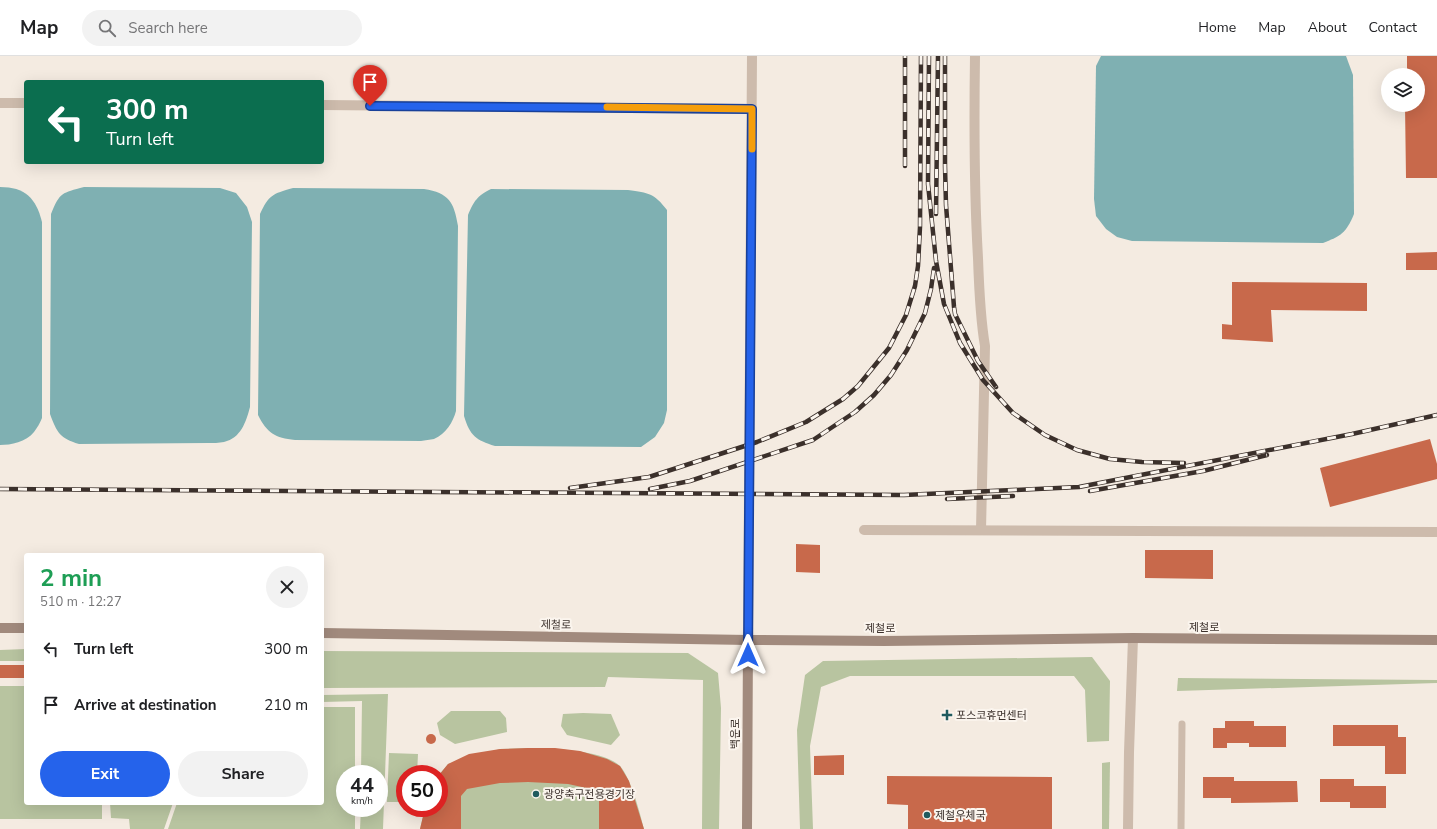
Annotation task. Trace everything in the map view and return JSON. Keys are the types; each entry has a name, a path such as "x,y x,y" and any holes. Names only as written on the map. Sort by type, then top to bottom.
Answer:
{"main road":[{"path":"0,628 24,628"},
{"name":"제철로","path":"324,633 884,641 1133,638 1437,640"},
{"name":"백운로","path":"747,829 748,640"}],"street":[{"path":"748,640 752,56"},
{"path":"975,56 975,211 981,318 985,346 981,530"},
{"path":"0,103 24,103"},
{"path":"324,105 752,109"},
{"path":"864,530 1437,532"},
{"path":"1128,829 1133,638"}],"lane":[{"path":"1180,829 1182,724"}],"green space":[{"path":"24,649 24,661 0,661 0,650"},
{"path":"324,651 688,653 718,673 721,708 719,829 702,829 703,680 608,677 605,687 324,688"},
{"path":"1092,657 1110,681 1109,741 1087,742 1085,690 1074,676 850,676 821,687 810,746 813,829 800,829 797,730 805,675 823,661"},
{"path":"1178,678 1437,680 1437,683 1177,691"},
{"path":"0,686 24,686 24,805 102,805 102,819 0,819"},
{"path":"388,694 385,765 361,765 362,701 324,702 324,695"},
{"path":"324,707 355,707 355,765 336,765 336,817 355,817 355,829 168,829 176,805 324,805"},
{"path":"451,711 500,711 506,718 507,732 455,744 440,735 437,723"},
{"path":"563,714 611,714 620,735 611,745 567,735 561,726"},
{"name":"광양축구전용경기장","path":"528,748 576,751 602,756 612,761 620,766 628,779 635,796 644,829 420,829 423,817 448,817 448,764 500,749"},
{"path":"389,753 418,754 417,765 396,765 396,802 388,802"},
{"path":"1110,762 1109,829 1102,829 1102,763"},
{"path":"110,805 172,805 164,829 130,829 129,819 111,818"},
{"path":"361,817 383,817 383,829 360,829"}],"water":[{"path":"1101,56 1346,56 1353,75 1354,214 1348,226 1339,236 1323,243 1132,241 1117,237 1106,229 1096,216 1094,199 1096,66"},
{"path":"0,187 16,189 23,192 33,200 42,222 42,418 34,432 23,441 13,444 0,445"},
{"path":"84,187 220,188 236,193 247,207 252,222 250,407 242,429 230,440 214,443 79,444 63,437 57,430 50,414 51,214 57,201 63,194"},
{"path":"293,188 424,189 445,196 452,205 455,211 458,226 456,411 448,427 438,437 421,441 295,440 282,438 272,434 261,421 258,415 260,214 272,196"},
{"path":"491,189 628,190 641,192 654,197 667,210 667,410 664,423 655,437 641,447 495,446 483,442 471,433 464,416 468,215 476,199"}],"building":[{"path":"1407,56 1437,56 1437,178 1406,178 1405,112 1425,112 1425,68 1407,68"},
{"path":"1437,252 1437,270 1406,270 1406,253"},
{"path":"1232,282 1367,283 1367,311 1271,310 1273,342 1222,339 1222,324 1232,325"},
{"path":"1430,439 1437,464 1437,479 1330,507 1320,468"},
{"path":"796,544 820,545 820,573 796,572"},
{"path":"1145,550 1213,550 1213,579 1145,578"},
{"path":"0,665 24,665 24,678 0,678"},
{"path":"1225,721 1254,721 1254,726 1286,726 1286,747 1249,747 1249,743 1227,743 1227,748 1213,748 1213,728 1225,728"},
{"path":"1333,725 1398,725 1398,737 1406,737 1406,774 1385,774 1385,746 1333,746"},
{"path":"431,734 436,739 431,744 426,739"},
{"path":"555,748 580,751 607,759 620,766 629,781 644,829 599,829 599,796 596,790 568,784 528,782 500,783 467,789 461,796 461,829 420,829 423,817 448,817 448,764 469,754 500,749"},
{"path":"844,755 844,775 814,775 814,756"},
{"path":"887,776 1052,777 1052,829 908,829 908,805 887,804"},
{"path":"1203,777 1234,777 1234,781 1297,781 1298,802 1231,803 1231,798 1203,798"},
{"path":"1320,779 1354,779 1354,786 1386,786 1386,808 1350,808 1350,802 1320,802"}],"railway":[{"path":"905,56 905,166"},
{"path":"570,488 649,477 757,442 806,422 843,399 858,386 889,348 906,315 915,286 918,266 920,227 921,56"},
{"path":"929,56 928,184 936,261 944,304 960,343 983,380 1013,413 1045,435 1077,450 1110,459 1142,462 1184,463"},
{"path":"936,214 938,56"},
{"path":"945,56 946,205 955,314 978,361 996,387"},
{"path":"650,489 690,481 813,440 855,412 874,395 891,375 907,350 925,313 934,268"},
{"path":"0,489 904,495 1079,487 1352,434 1437,415"},
{"path":"1090,491 1203,471 1267,455"},
{"path":"947,499 1013,496"}],"slow traffic":[{"path":"607,107 752,109 752,149"}],"place":[{"name":"포스코휴먼센터","path":"947,715"},
{"name":"광양축구전용경기장","path":"536,794"},
{"name":"제철우체국","path":"927,815"}],"route":[{"path":"370,106 752,109 748,655"}]}
